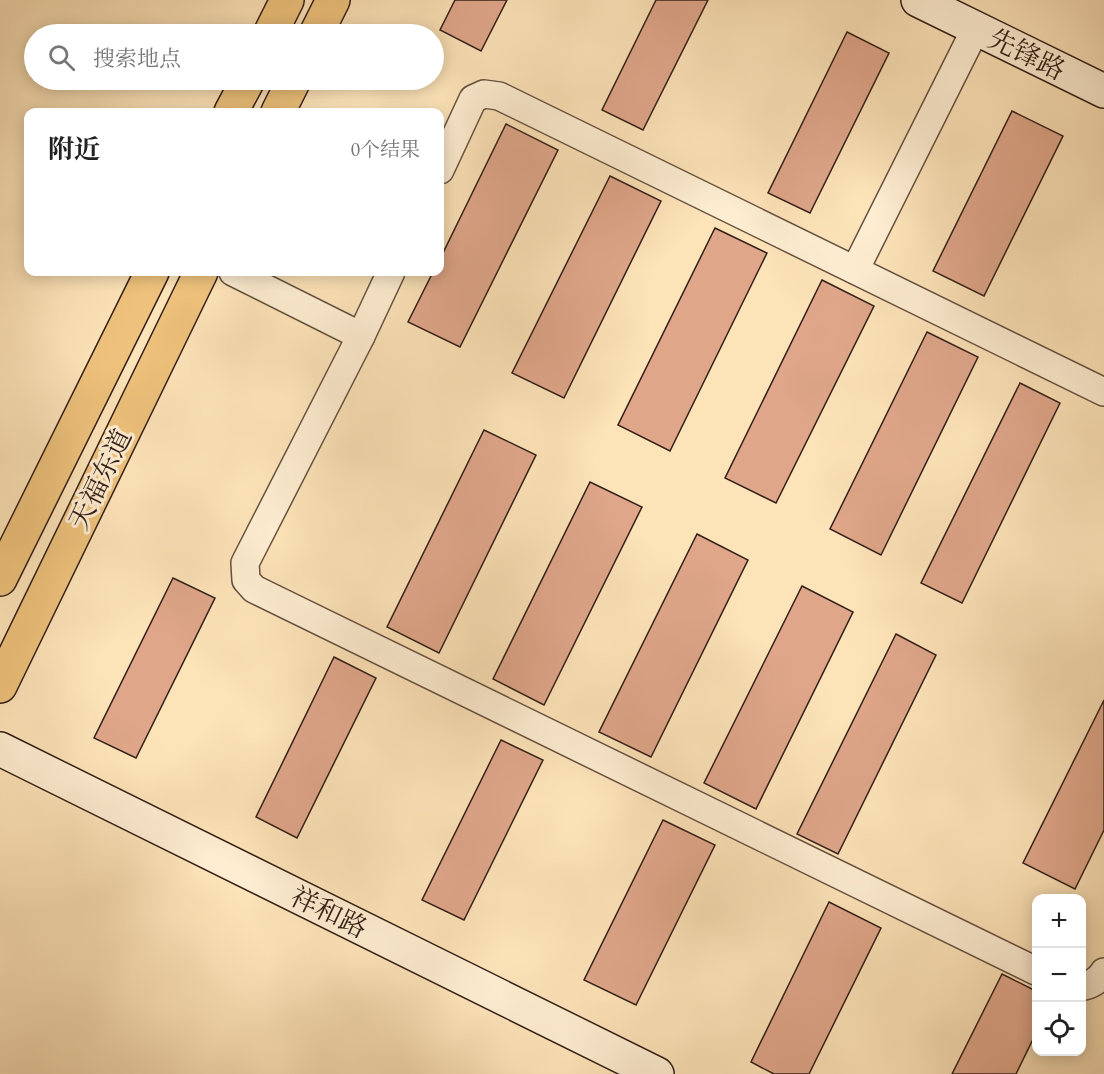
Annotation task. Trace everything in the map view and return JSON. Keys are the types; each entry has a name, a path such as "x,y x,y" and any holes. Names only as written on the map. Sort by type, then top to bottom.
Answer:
{"main road":[{"path":"275,24 287,0"},
{"path":"321,24 333,0"},
{"path":"233,108 243,90"},
{"path":"280,108 289,90"},
{"name":"天福东道","path":"0,579 150,276"},
{"name":"天福东道","path":"0,686 199,276"}],"street":[{"name":"先锋路","path":"918,0 1104,91"},
{"path":"855,270 976,28"},
{"path":"444,161 473,99 484,94 499,96 1104,392"},
{"path":"241,276 361,336"},
{"path":"389,276 245,563 246,580 254,589 1032,969"},
{"name":"祥和路","path":"0,749 657,1074"},
{"path":"1086,986 1101,978 1104,972"}],"building":[{"path":"455,0 507,0 481,51 444,32 443,24"},
{"path":"656,0 708,0 643,130 602,110"},
{"path":"847,32 889,53 810,213 768,193"},
{"path":"1012,111 1063,136 984,296 933,271"},
{"path":"506,124 558,150 460,347 408,322 431,276 444,276 444,251"},
{"path":"610,176 661,201 564,398 512,373"},
{"path":"715,228 767,253 670,451 618,425"},
{"path":"822,280 874,306 776,503 725,478"},
{"path":"927,332 978,357 881,555 830,529"},
{"path":"1020,383 1060,403 962,603 921,583"},
{"path":"484,430 536,455 439,653 387,627"},
{"path":"590,482 642,507 544,705 493,679"},
{"path":"697,534 748,560 651,757 599,732"},
{"path":"173,578 215,598 136,758 94,738"},
{"path":"802,586 853,612 756,809 704,783"},
{"path":"896,634 936,655 838,854 797,834"},
{"path":"334,657 376,678 297,838 256,817"},
{"path":"1104,700 1104,830 1075,889 1023,863"},
{"path":"501,740 543,760 464,920 422,900"},
{"path":"663,820 715,845 636,1005 584,980"},
{"path":"829,902 881,928 809,1074 774,1074 751,1062"},
{"path":"1002,974 1032,989 1032,1041 1016,1074 952,1074"}]}
